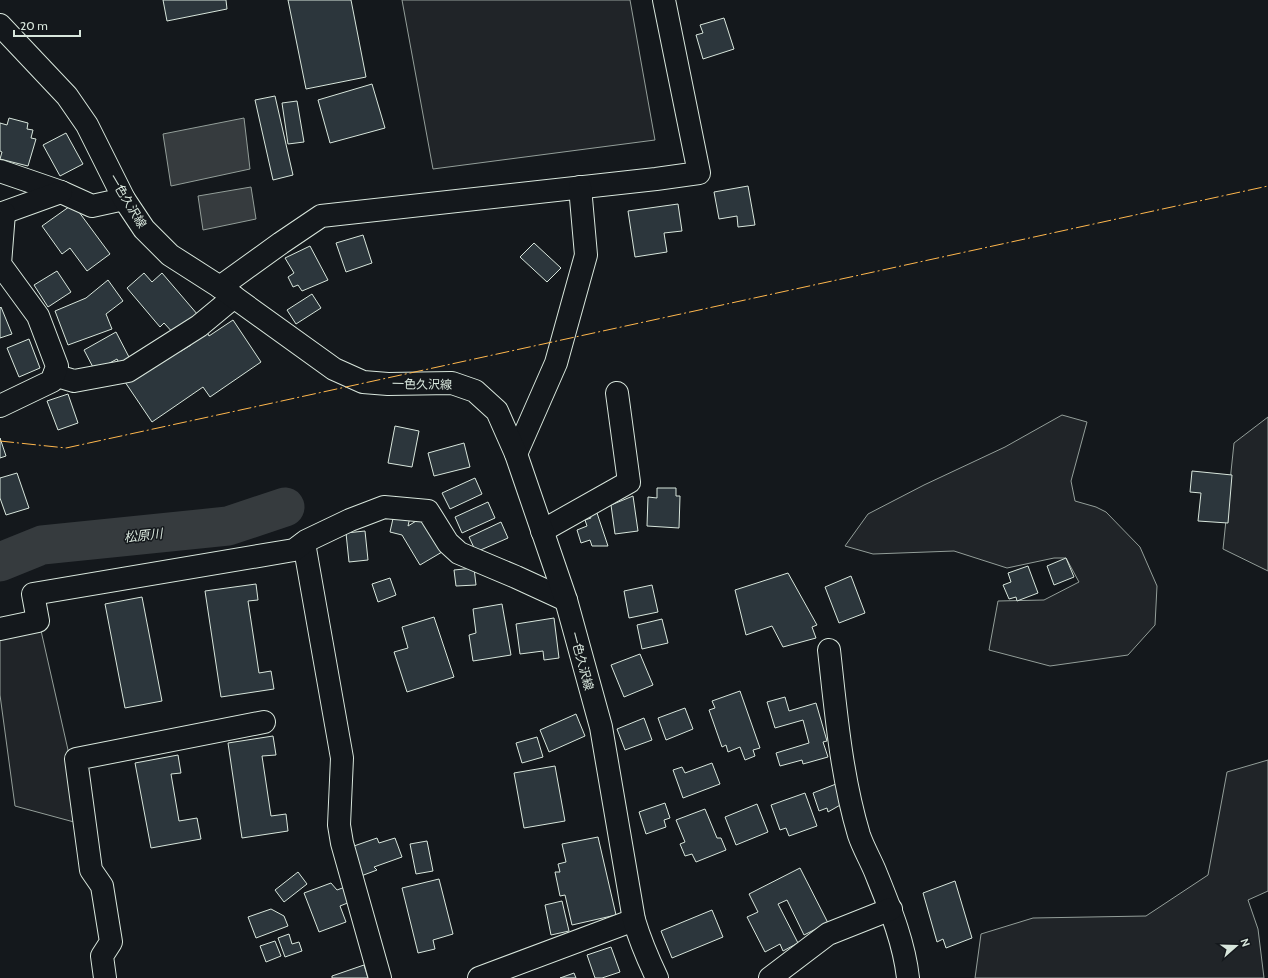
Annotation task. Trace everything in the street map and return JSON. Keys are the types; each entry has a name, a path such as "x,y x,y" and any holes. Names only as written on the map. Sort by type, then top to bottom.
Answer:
{"street":[{"path":"54,375 74,381 128,370 199,326 227,292 281,243 321,216 656,179 698,173 664,0"},
{"name":"一色久沢線","path":"0,25 67,96 87,125 124,199 144,229 170,256 227,292 334,369 363,382 388,384 452,383 475,391 497,411 516,454 566,600 601,727 634,920 644,949 658,978"},
{"path":"0,171 61,192 92,206 124,199"},
{"path":"516,454 556,363 586,255 580,187"},
{"path":"0,406 52,381 57,366 38,316 0,264 2,214 61,192"},
{"path":"542,531 629,482 617,393"},
{"path":"0,629 38,621 33,594 294,550 304,543 350,520 384,507 428,511 448,543 459,553 566,600"},
{"path":"304,543 342,758 339,825 342,843 380,978"},
{"path":"829,650 839,742 847,784 860,836 891,909 906,961 908,978"},
{"path":"105,978 102,956 112,942 102,886 91,870 76,759 264,722"},
{"path":"770,978 828,934 891,909"},
{"path":"479,978 634,920"}],"shaded area":[{"path":"402,0 630,0 655,140 433,169"},
{"path":"244,118 250,169 171,186 163,134"},
{"path":"251,187 256,219 203,230 198,196"},
{"path":"1062,415 1087,422 1071,481 1075,501 1096,507 1106,512 1140,547 1157,586 1155,625 1128,655 1050,666 989,650 998,601 1044,600 1079,582 1066,558 1054,558 1007,568 954,551 873,554 845,546 868,514 924,485 1005,447"},
{"path":"1268,417 1268,571 1223,549 1234,443"},
{"path":"37,613 85,825 15,806 0,695 0,624"},
{"path":"1268,760 1268,891 1248,900 1258,929 1264,978 975,978 981,934 1033,918 1146,916 1208,875 1227,772"}],"building":[{"path":"163,0 226,0 227,9 167,21"},
{"path":"288,0 351,0 366,77 306,89"},
{"path":"724,18 734,49 703,59 696,35 703,33 700,25"},
{"path":"372,84 385,128 330,143 318,100"},
{"path":"275,96 293,175 273,180 255,100"},
{"path":"297,101 304,142 288,144 282,103"},
{"path":"9,118 28,123 27,129 33,130 31,138 36,139 28,166 0,159 2,152 0,151 0,123 7,125"},
{"path":"66,133 83,164 60,176 43,145"},
{"path":"748,186 755,225 738,227 737,216 719,219 714,192"},
{"path":"73,204 110,254 87,271 70,248 62,254 42,226"},
{"path":"678,204 682,231 664,233 667,252 635,257 628,211"},
{"path":"363,235 372,263 346,272 336,243"},
{"path":"534,243 561,268 547,282 520,257"},
{"path":"310,246 328,280 302,291 298,285 293,287 288,277 294,273 285,258"},
{"path":"57,271 71,292 48,307 34,285"},
{"path":"144,273 152,282 162,273 198,315 175,335 164,323 160,327 127,288"},
{"path":"108,280 123,301 106,314 112,329 68,345 55,311 86,298"},
{"path":"312,294 321,308 296,324 287,310"},
{"path":"1,307 12,334 0,338 0,308"},
{"path":"233,320 261,362 210,397 203,387 152,422 125,382 178,347 181,351 191,345 189,341 206,330 209,336"},
{"path":"116,332 130,359 120,365 117,359 95,371 84,350"},
{"path":"29,339 40,368 19,377 7,348"},
{"path":"68,394 78,423 58,430 47,401"},
{"path":"395,426 419,431 412,467 388,463"},
{"path":"0,438 6,456 0,458"},
{"path":"464,443 470,467 434,476 428,453"},
{"path":"1192,471 1232,475 1228,523 1198,521 1201,493 1190,492"},
{"path":"17,473 29,508 6,515 0,498 0,478"},
{"path":"475,478 482,494 450,509 442,493"},
{"path":"657,488 676,488 676,496 680,496 679,528 647,526 648,497 657,498"},
{"path":"633,496 638,531 615,534 611,505"},
{"path":"488,502 495,518 462,533 455,517"},
{"path":"597,513 608,546 592,546 590,540 581,543 577,530 587,526 585,520 591,518 590,516"},
{"path":"394,514 410,517 408,526 421,518 442,552 420,565 402,535 390,532"},
{"path":"501,522 508,538 476,552 469,537"},
{"path":"365,531 368,560 349,562 346,533"},
{"path":"1066,558 1074,577 1054,585 1047,566"},
{"path":"1028,566 1038,593 1017,601 1016,597 1009,599 1003,585 1011,582 1008,573"},
{"path":"474,568 476,585 456,586 454,570"},
{"path":"788,573 817,625 812,627 816,638 783,647 772,626 746,635 735,590"},
{"path":"851,576 865,613 839,623 825,587"},
{"path":"390,578 396,595 378,602 372,584"},
{"path":"256,584 258,600 248,601 259,673 271,671 274,689 221,697 205,591"},
{"path":"652,585 658,612 629,618 624,591"},
{"path":"142,597 162,701 125,708 105,604"},
{"path":"502,604 511,655 473,661 469,635 476,633 473,609"},
{"path":"434,617 454,677 407,692 394,652 408,648 402,627"},
{"path":"554,618 559,658 544,660 543,651 520,654 516,624"},
{"path":"662,619 668,643 642,649 637,625"},
{"path":"640,654 653,685 624,697 611,665"},
{"path":"740,691 760,748 753,750 755,756 745,760 740,747 728,752 726,745 722,747 709,710 715,708 712,701"},
{"path":"785,697 789,711 816,703 827,741 823,742 828,757 803,764 802,760 780,766 776,753 809,743 803,720 775,728 767,702"},
{"path":"685,708 693,729 666,740 658,718"},
{"path":"576,714 585,736 549,752 540,730"},
{"path":"644,718 652,740 625,750 617,729"},
{"path":"273,736 276,755 262,756 271,816 286,814 288,831 242,838 228,743"},
{"path":"537,737 543,757 522,763 516,743"},
{"path":"178,755 181,773 171,774 179,821 197,818 201,839 151,848 135,763"},
{"path":"712,763 720,784 683,798 673,770 682,767 685,773"},
{"path":"555,766 565,821 524,828 514,773"},
{"path":"836,784 842,804 828,812 827,808 819,811 813,793"},
{"path":"805,793 817,826 789,836 786,828 780,830 771,805"},
{"path":"665,803 670,818 664,820 666,827 646,834 639,812"},
{"path":"757,804 768,832 736,845 725,817"},
{"path":"705,809 717,838 721,838 726,850 696,862 692,854 685,856 680,844 685,842 676,820"},
{"path":"598,837 616,915 572,925 565,895 560,896 555,872 560,872 558,864 566,862 562,844"},
{"path":"377,838 379,843 395,838 402,857 374,867 377,870 361,876 351,847"},
{"path":"427,841 433,871 416,874 410,844"},
{"path":"800,868 828,923 804,935 787,900 778,904 798,943 783,951 780,944 765,952 747,917 758,912 749,894"},
{"path":"298,872 307,884 284,902 275,890"},
{"path":"439,879 453,934 433,940 435,949 418,953 402,888"},
{"path":"955,881 972,938 946,948 943,939 937,942 923,893"},
{"path":"331,883 337,890 345,887 350,902 340,906 346,922 319,932 304,893"},
{"path":"562,901 569,931 551,935 545,905"},
{"path":"271,909 284,916 288,926 256,938 248,917"},
{"path":"712,910 723,937 672,958 661,931"},
{"path":"289,934 292,944 299,942 302,951 285,957 278,938"},
{"path":"275,941 281,956 266,962 260,946"},
{"path":"611,947 620,972 602,978 595,978 587,955"},
{"path":"364,965 368,978 332,978 332,976"},
{"path":"574,973 576,978 560,978"}],"waterway":[{"name":"松原川","path":"0,562 42,545 228,526 285,507"}],"power":[{"path":"0,441 66,448 1268,186"}]}
